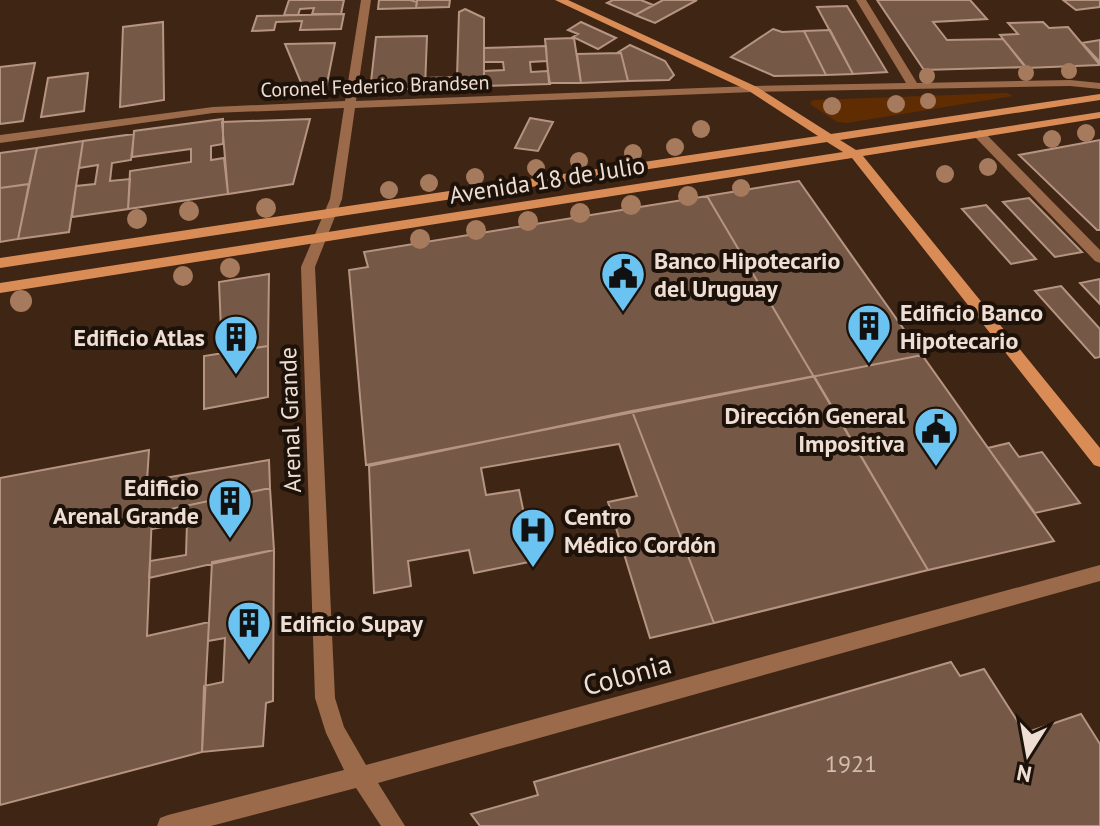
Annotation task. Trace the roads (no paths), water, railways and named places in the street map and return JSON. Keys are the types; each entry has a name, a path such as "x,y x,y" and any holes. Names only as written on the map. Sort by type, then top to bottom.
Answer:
{"main road":[{"path":"560,0 753,89 856,155 1100,460"},
{"name":"Avenida 18 de Julio","path":"0,263 1100,97"},
{"name":"Avenida 18 de Julio","path":"0,288 1100,115"}],"street":[{"name":"Arenal Grande","path":"366,0 336,199 308,267 325,698 329,719 339,743 394,826"},
{"path":"861,0 914,86"},
{"path":"753,89 1070,83 1100,86"},
{"name":"Coronel Federico Brandsen","path":"0,139 213,110 753,89"},
{"path":"979,134 1100,258"},
{"name":"Colonia","path":"168,826 363,776 1100,573"}],"place":[{"name":"Banco Hipotecario del Uruguay","path":"623,313"},
{"name":"Edificio Banco Hipotecario","path":"869,365"},
{"name":"Edificio Atlas","path":"236,376"},
{"name":"Dirección General Impositiva","path":"936,468"},
{"name":"Edificio Arenal Grande","path":"230,540"},
{"name":"Centro Médico Cordón","path":"533,569"},
{"name":"Edificio Supay","path":"249,662"}]}
